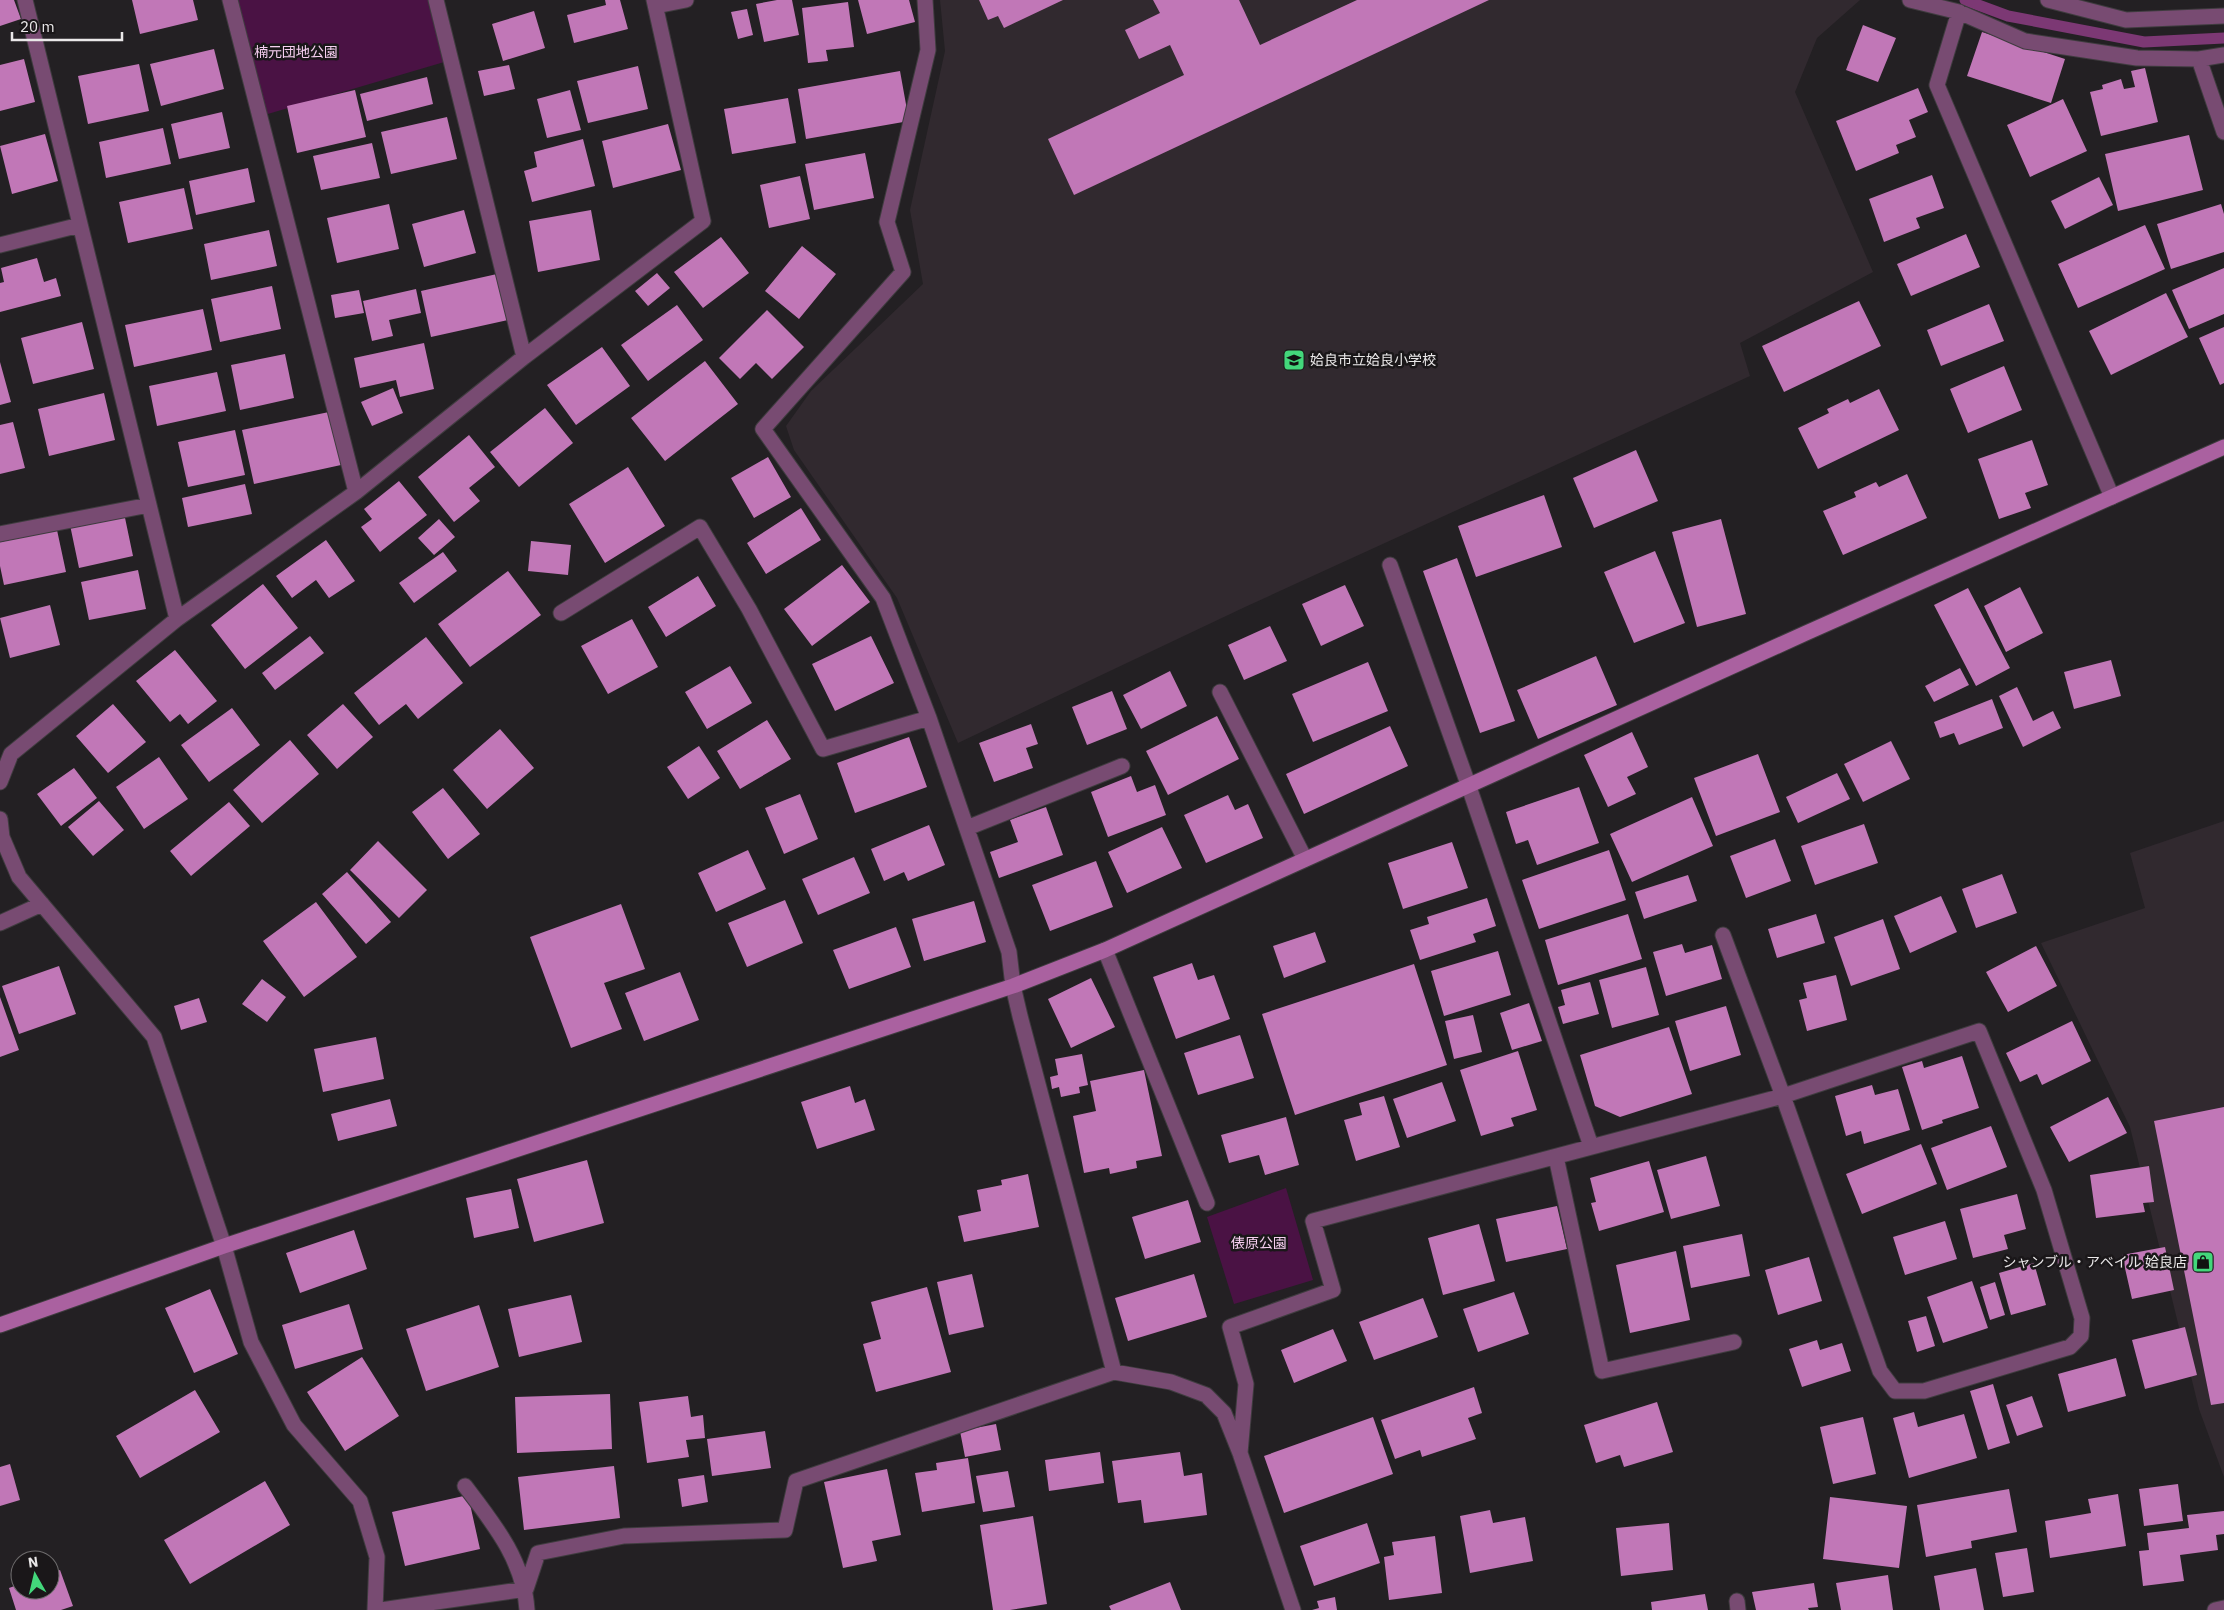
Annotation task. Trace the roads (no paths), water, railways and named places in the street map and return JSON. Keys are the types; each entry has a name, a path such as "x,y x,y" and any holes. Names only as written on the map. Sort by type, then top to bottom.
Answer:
{"street":[{"path":"25,0 177,619"},
{"path":"230,0 356,492"},
{"path":"436,0 524,357"},
{"path":"0,782 11,754 177,619 356,492 524,357 703,221 655,3 686,0"},
{"path":"924,0 928,50 887,222 903,272 764,429 883,598 929,718 1009,952 1013,986 1114,1372"},
{"path":"1910,0 1959,12 2025,41 2136,58 2199,58 2224,54"},
{"path":"2048,0 2126,20 2224,16"},
{"path":"1959,12 1937,85 2112,497"},
{"path":"2199,58 2224,132"},
{"path":"0,245 80,225"},
{"path":"0,1325 224,1246 1013,986 1104,950 1468,784 2224,447"},
{"path":"0,534 150,504"},
{"path":"562,613 700,527 748,609 823,749 929,718"},
{"path":"1390,565 1468,784 1591,1146"},
{"path":"1220,692 1305,859"},
{"path":"967,828 1122,766"},
{"path":"0,818 1,837 19,876 154,1037 224,1246 251,1342 294,1425 360,1501 377,1558 375,1610"},
{"path":"0,923 42,904"},
{"path":"1240,1453 1246,1384 1230,1327 1333,1290 1313,1221 1783,1096 1979,1031 2044,1190 2082,1318 2081,1336 2070,1347 1924,1391 1895,1391 1880,1372 1783,1096 1723,935"},
{"path":"1104,950 1206,1203"},
{"path":"1556,1157 1602,1371 1734,1342"},
{"path":"526,1589 538,1553 624,1536 785,1530 796,1481 1114,1372 1171,1382 1206,1395 1224,1413 1240,1453 1293,1610"},
{"path":"465,1486 502,1534 526,1589 527,1610"},
{"path":"381,1610 526,1589"},
{"path":"2215,1610 2224,1608"}],"waterway":[{"path":"1965,0 2008,16 2144,42 2224,38"}],"place":[{"name":"姶良市立姶良小学校","path":"1294,360"},
{"name":"シャンブル・アベイル 姶良店","path":"2203,1262"}],"park label":[{"name":"楠元団地公園","path":"296,52"},
{"name":"俵原公園","path":"1259,1243"}]}
